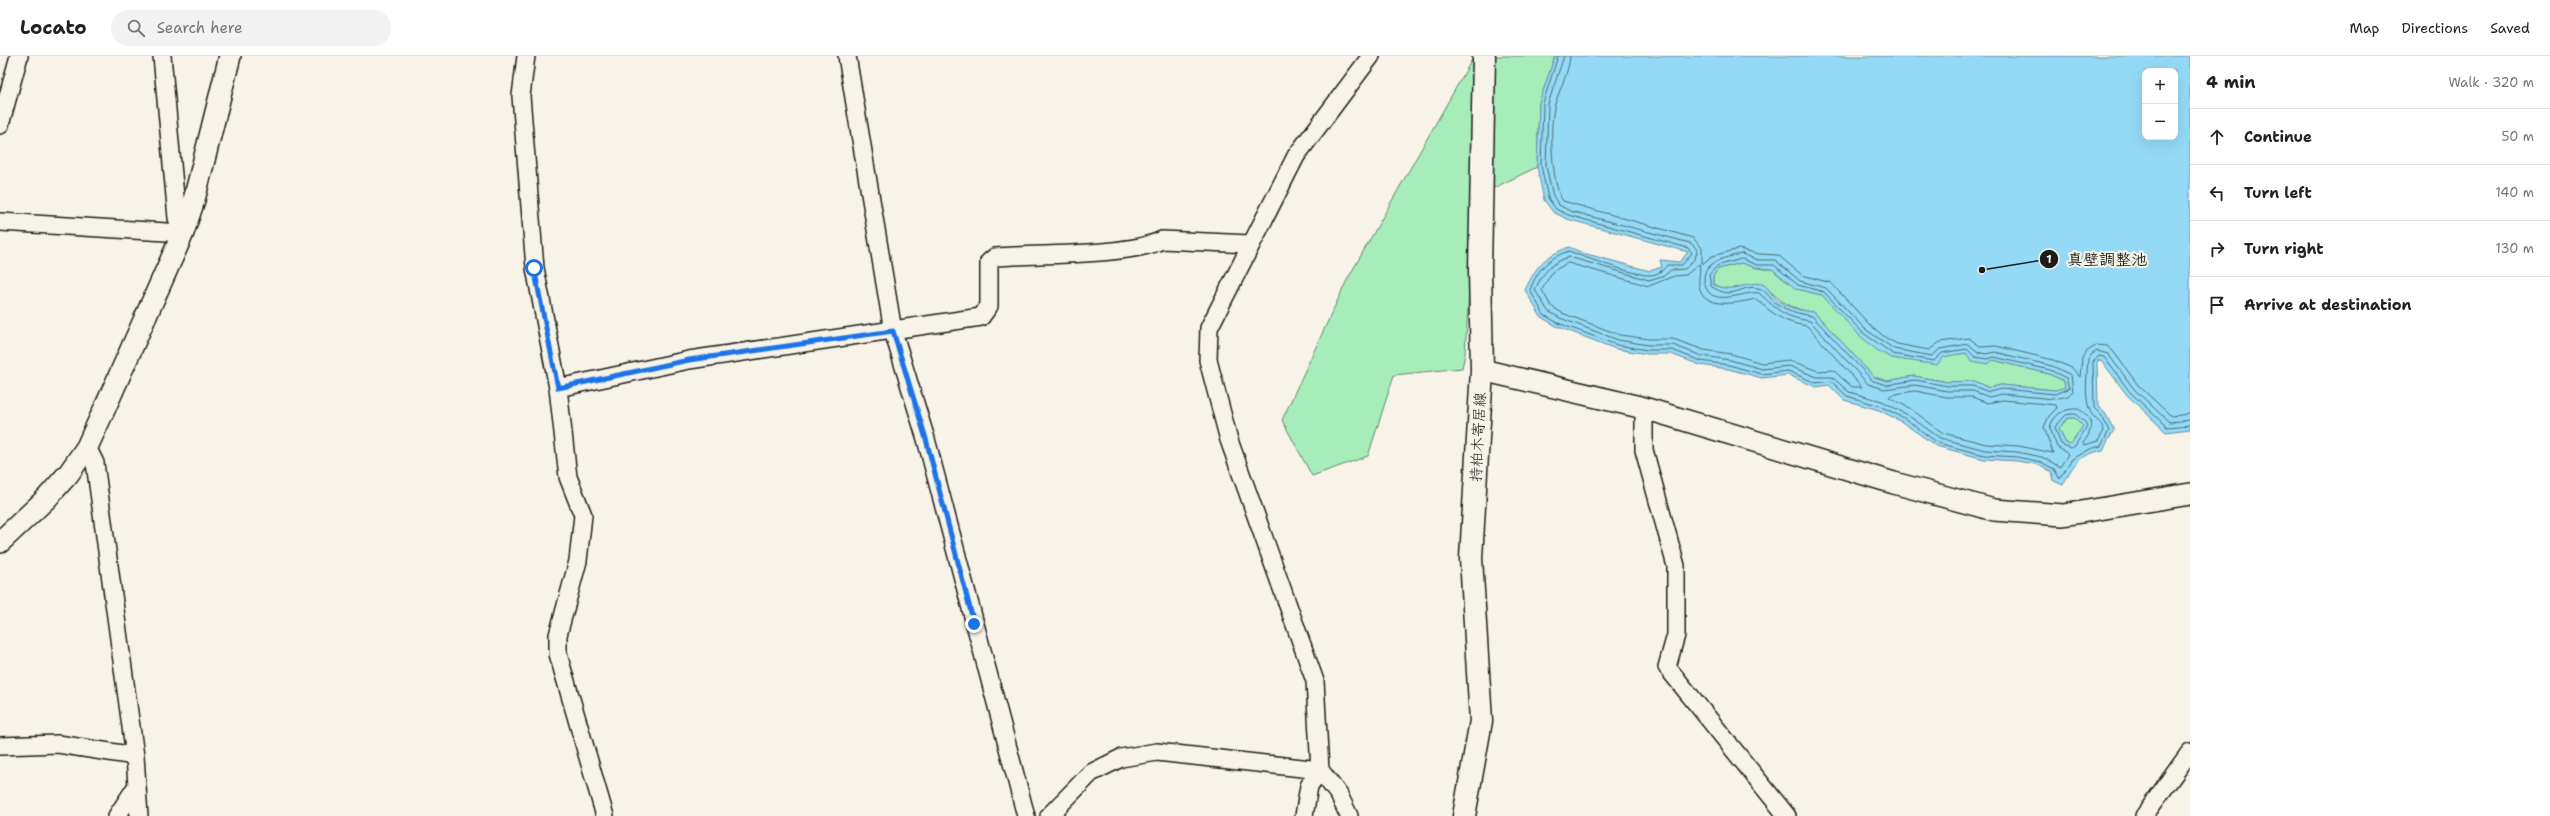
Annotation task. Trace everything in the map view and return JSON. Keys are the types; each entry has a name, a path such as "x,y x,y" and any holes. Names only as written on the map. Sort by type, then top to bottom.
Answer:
{"main road":[{"name":"持柏木寄居線","path":"1464,816 1481,721 1470,558 1482,370 1480,270 1484,56"}],"street":[{"path":"0,125 18,56"},
{"path":"162,56 177,218 183,233"},
{"path":"0,542 47,498 69,473 86,447 183,233 194,200 230,56"},
{"path":"526,56 521,96 534,268 558,388 568,477 582,515 578,561 558,635 558,654 605,816"},
{"path":"847,56 893,331 926,439 1026,816"},
{"path":"1349,816 1339,795 1320,770 1315,682 1229,440 1208,360 1209,328 1250,244 1296,156 1370,56"},
{"path":"0,222 183,233"},
{"path":"558,388 689,360 981,317 988,306 989,262 995,257 1102,251 1150,246 1162,240 1250,244"},
{"path":"1482,370 1644,408 1887,481 1994,510 2063,515 2188,498"},
{"path":"1644,408 1644,450 1676,566 1676,635 1667,667 1787,816"},
{"path":"86,447 95,463 134,756 139,816"},
{"path":"0,746 58,744 134,756"},
{"path":"2144,816 2190,752"},
{"path":"1049,816 1092,773 1121,758 1150,753 1164,753 1320,770"},
{"path":"1304,816 1309,786 1320,770"},
{"path":"117,816 136,787"}],"green space":[{"path":"1474,56 1555,56 1539,103 1537,167 1475,197 1465,354 1462,368 1394,375 1368,456 1312,476 1282,420 1347,280"},
{"path":"1741,263 1763,269 1772,269 1783,279 1795,286 1822,295 1892,358 1907,360 1966,353 2049,374 2064,381 2065,388 2055,390 2001,385 1989,388 1974,381 1948,382 1914,376 1887,381 1874,377 1814,312 1792,307 1786,304 1764,285 1723,289 1713,284 1713,276 1718,269"},
{"path":"2068,418 2075,418 2083,426 2071,445 2065,442 2059,428"}],"water":[{"path":"1555,56 2190,56 2190,429 2166,432 2127,395 2101,360 2097,361 2098,407 2105,413 2114,430 2103,450 2082,458 2070,471 2063,485 2054,481 2052,472 2040,465 2017,461 1984,459 1936,446 1902,422 1879,410 1844,400 1829,385 1816,387 1788,375 1762,378 1728,369 1700,365 1671,354 1648,354 1616,349 1556,326 1541,317 1525,290 1537,268 1553,254 1569,247 1583,253 1650,271 1662,267 1660,260 1680,262 1688,252 1567,219 1553,212 1544,200 1537,167 1539,103","holes":["1741,263 1756,268 1772,269 1796,289 1822,295 1859,335 1878,351 1892,358 1937,365 1943,357 1966,353 1972,361 1988,364 1993,360 2049,374 2064,381 2065,387 2055,390 2001,385 1989,388 1974,381 1948,382 1914,376 1887,381 1874,377 1814,312 1799,310 1780,302 1766,286 1758,283 1735,288 1721,287 1713,284 1713,276 1718,269","2068,418 2075,418 2083,426 2071,444 2065,442 2059,428"]}],"place":[{"name":"真壁調整池","path":"1982,270"}],"route":[{"path":"534,268 558,388 689,360 893,331 926,439 974,624"}]}
